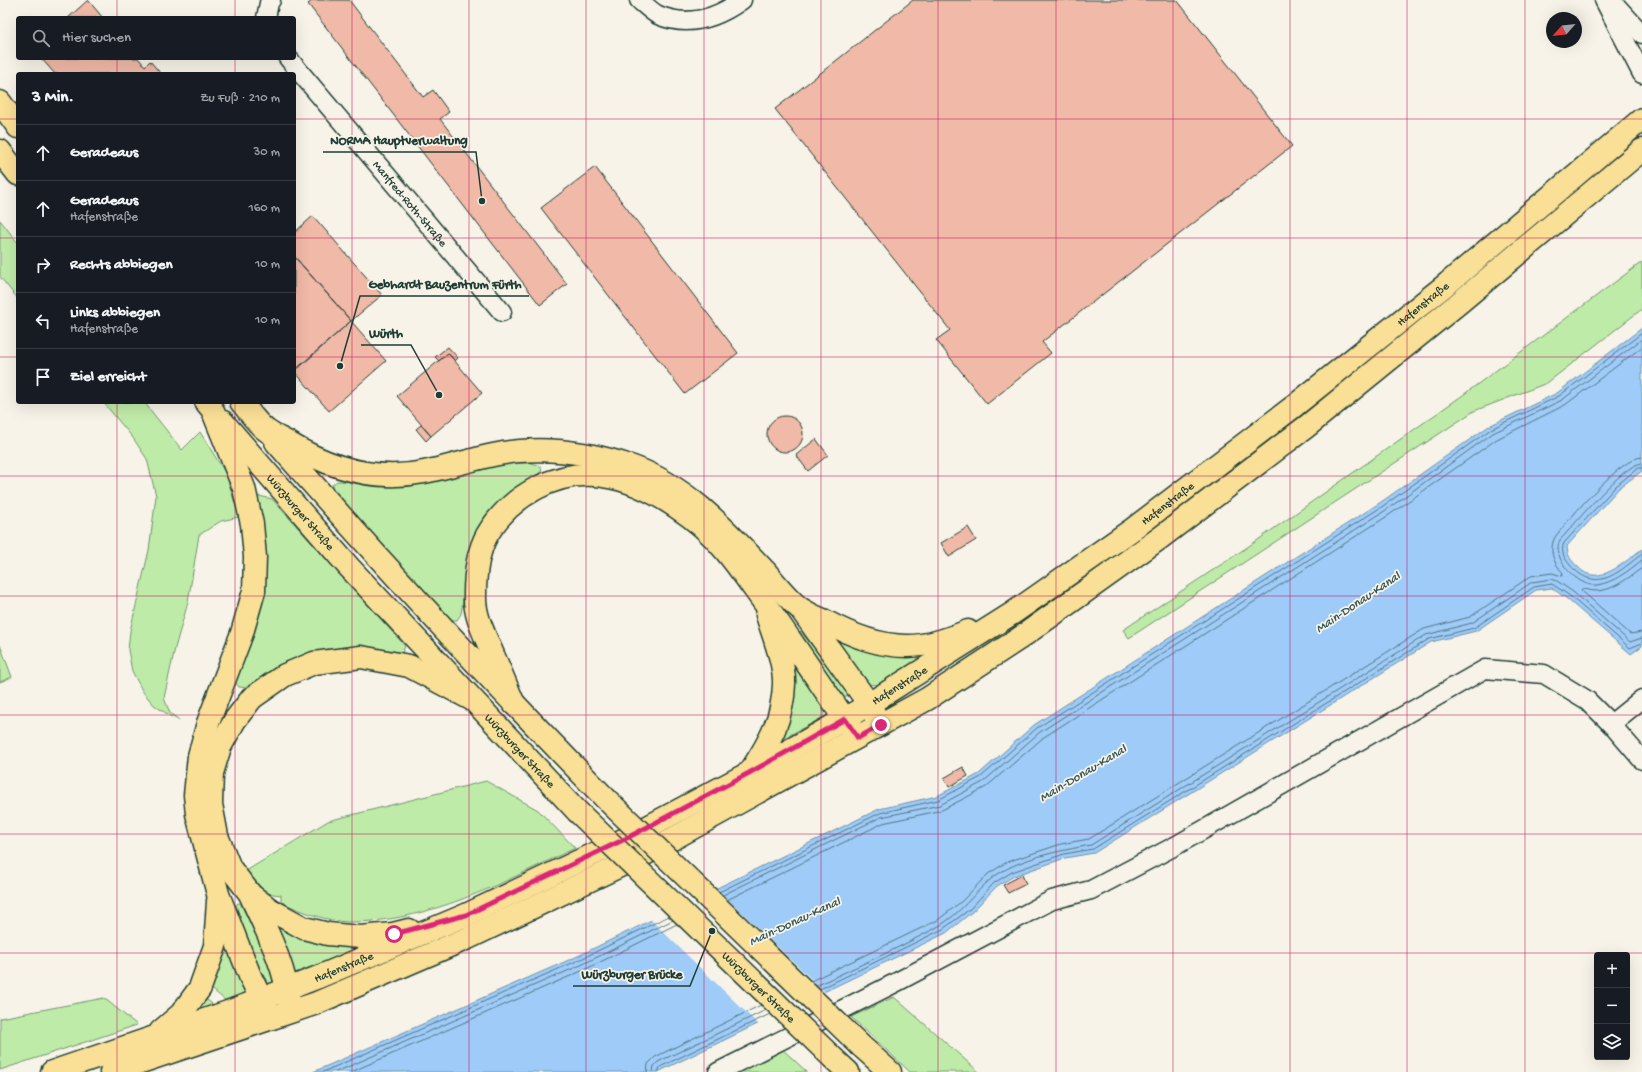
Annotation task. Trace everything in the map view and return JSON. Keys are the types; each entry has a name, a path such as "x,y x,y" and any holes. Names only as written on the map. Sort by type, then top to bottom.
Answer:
{"main road":[{"path":"0,102 16,124"},
{"name":"Hafenstraße","path":"52,1072 260,1000 466,915 625,839 749,773 845,719 1013,613 1133,529 1293,406 1448,283 1642,119"},
{"name":"Hafenstraße","path":"111,1072 331,997 468,938 645,854 927,699 1020,638 1160,538 1306,427 1460,302 1642,150"},
{"path":"0,151 16,171"},
{"path":"244,404 340,516 514,704 605,798 861,1046 890,1072"},
{"path":"209,406 244,488 252,524 255,557 254,591 242,633 208,723 199,756 196,795 197,814 218,894 260,1000 281,1015 288,989 281,964 251,894"},
{"name":"Würzburger Straße","path":"209,406 348,566 470,699 577,811 841,1065"},
{"path":"264,429 301,451 336,467 360,472 387,475 423,472 519,451 573,453 603,458 632,466 662,479 677,488 710,514 800,608 869,704 881,725"},
{"path":"514,704 481,628 474,597 477,563 487,535 507,510 529,492 545,484 565,477 583,475 602,476 621,480 659,497 676,507 693,520 723,547 791,640 858,738"},
{"path":"749,773 769,744 780,716 784,683 779,654 762,599"},
{"path":"800,608 848,633 886,644 905,646 937,642 1013,613"},
{"path":"466,915 394,934 360,937 328,934 304,928 271,910 251,894 230,868 217,836 211,804 212,773 220,747 235,720 252,698 284,675 314,663 361,656 409,666 470,699"},
{"path":"151,1039 181,1014 200,988 215,946 218,894"}],"street":[{"path":"639,0 658,15 681,22 714,17 742,0"},
{"path":"1604,0 1642,74"},
{"path":"1611,0 1642,34"},
{"name":"Manfred-Roth-Straße","path":"290,60 502,312"},
{"path":"718,1072 895,983 1052,900 1091,890 1175,846 1485,669 1544,674 1587,700 1611,724 1642,760"},
{"path":"1611,724 1642,699"}],"green space":[{"path":"0,220 16,240 16,297 0,277"},
{"path":"1642,262 1642,309 1547,383 1474,411 1129,638 1123,630 1255,542 1463,395"},
{"path":"105,404 146,404 182,450 200,432 226,474 239,517 221,521 199,535 188,602 175,648 164,698 170,713 179,720 170,716 154,705 143,692 132,671 128,650 130,631 149,550 156,496 147,459 133,438"},
{"path":"498,463 532,463 540,466 542,470 469,556 461,614 457,620 450,620 335,494 332,485 337,481 386,483"},
{"path":"259,496 272,499 405,646 402,653 396,655 357,648 322,650 296,658 283,664 259,679 248,688 239,687 234,681"},
{"path":"800,631 838,677 848,695 843,699 795,635"},
{"path":"834,637 917,656 917,660 877,685 866,684"},
{"path":"0,645 12,677 0,682"},
{"path":"794,667 823,706 824,713 822,718 782,739"},
{"path":"486,781 538,810 575,848 493,887 465,898 408,916 378,921 339,921 322,918 305,912 281,902 281,895 266,893 246,871 328,821"},
{"path":"240,903 268,958 275,983 270,986 259,968 251,948 236,905"},
{"path":"276,924 359,945 360,949 299,976 294,972 272,926"},
{"path":"226,945 228,945 247,994 231,1005 208,986"},
{"path":"203,997 219,1009 192,1013"},
{"path":"894,997 979,1072 910,1072 851,1017"},
{"path":"104,998 137,1025 0,1070 0,1018"},
{"path":"781,1048 807,1072 738,1072 764,1056"}],"water":[{"name":"Main-Donau-Kanal","path":"1642,328 1642,471 1619,488 1567,546 1570,558 1573,562 1586,573 1594,575 1611,571 1642,549 1642,646 1631,654 1552,588 1536,590 1476,631 1431,642 1094,853 1065,858 1014,876 997,886 972,912 946,933 658,1072 313,1072 578,956 879,809 937,796 979,774 1034,725 1381,502 1489,426 1557,393"}],"pier":[{"path":"715,887 826,993 759,1025 650,919"}],"building":[{"path":"88,0 101,16 70,16"},
{"path":"313,0 349,0 423,97 433,90 449,112 440,119 567,284 540,305 308,4"},
{"path":"913,0 1177,0 1292,146 1042,342 1051,353 987,404 936,340 950,330 775,109"},
{"path":"43,60 140,60 145,66 150,61 159,72 53,72"},
{"path":"595,167 738,353 685,394 541,208"},
{"path":"313,216 382,295 351,321 296,258 296,231"},
{"path":"296,258 351,321 296,370"},
{"path":"351,321 386,361 329,411 296,373 296,369"},
{"path":"448,347 458,358 455,361 448,353 439,361 435,357"},
{"path":"448,353 482,393 431,436 397,396"},
{"path":"789,416 798,421 802,427 802,441 798,447 789,452 781,452 772,447 768,441 767,430 772,421 778,417"},
{"path":"421,425 431,436 426,441 416,429"},
{"path":"816,439 828,455 808,471 796,455"},
{"path":"968,527 976,540 949,557 941,543"},
{"path":"963,767 968,776 949,787 944,778"},
{"path":"1022,875 1026,884 1008,893 1003,885"}],"place":[{"name":"NORMA Hauptverwaltung","path":"482,201"},
{"name":"Gebhardt Bauzentrum Fürth","path":"340,366"},
{"name":"Würth","path":"439,395"},
{"name":"Würzburger Brücke","path":"712,931"}],"route":[{"path":"394,934 466,915 625,839 749,773 845,719 858,738 881,725"}]}
